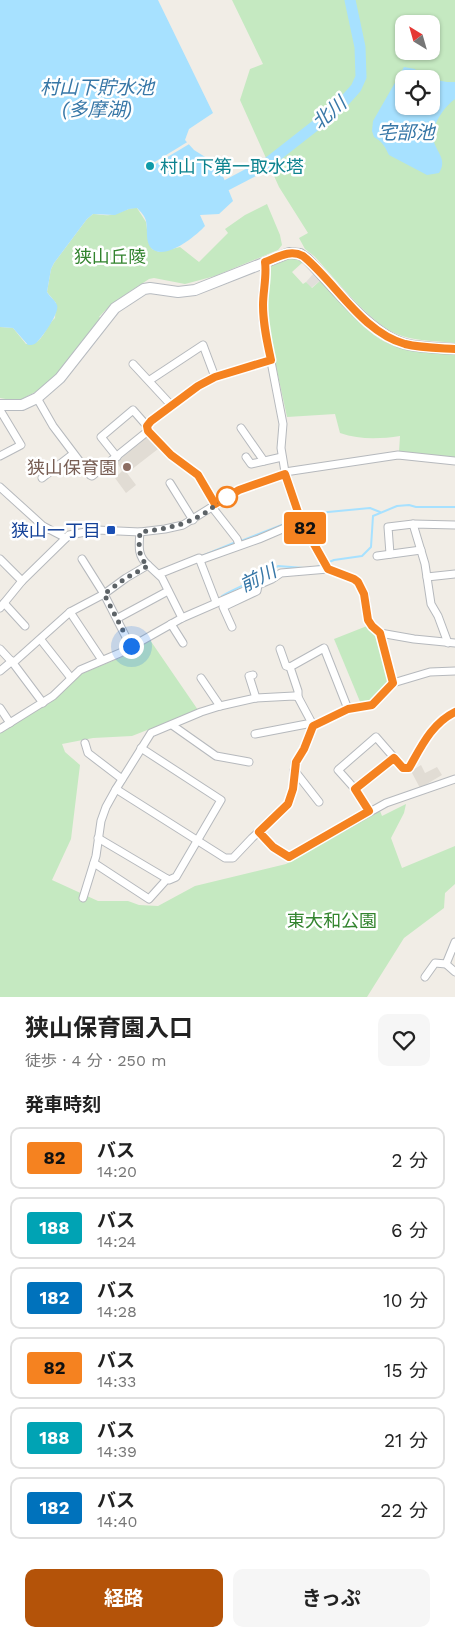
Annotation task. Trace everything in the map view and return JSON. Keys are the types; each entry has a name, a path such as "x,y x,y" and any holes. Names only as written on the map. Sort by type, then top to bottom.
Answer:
{"street":[{"path":"0,405 22,405 37,398 60,378 115,308 130,298 150,288 178,292 194,290 287,253 300,254 311,263 382,334 406,344 455,349"},
{"path":"265,262 263,320 283,424 282,457 285,473 300,519 326,565 358,582 364,594 368,620 380,633 451,643"},
{"path":"150,380 202,346 215,377"},
{"path":"37,398 53,426 92,476 117,457 148,429 151,421 190,391 215,377 271,360"},
{"path":"133,364 150,380 171,405"},
{"path":"0,410 21,445 0,456"},
{"path":"117,457 101,437 133,410 171,455 198,475 214,505 238,542"},
{"path":"241,428 264,461"},
{"path":"42,478 73,454"},
{"path":"25,626 2,605 22,581 66,538 73,534 97,530 140,532 183,525 194,520 239,490 285,473 398,455 455,460"},
{"path":"246,457 251,464 282,457"},
{"path":"170,483 194,520"},
{"path":"0,487 43,526 66,538"},
{"path":"160,574 199,558 200,560 238,542 300,519"},
{"path":"390,554 388,527 399,524 455,525"},
{"path":"413,524 421,550 431,604 451,643"},
{"path":"140,532 139,550 143,562 160,574 182,618"},
{"path":"377,556 421,550"},
{"path":"0,559 22,581"},
{"path":"82,559 118,618 131,646"},
{"path":"200,560 216,602"},
{"path":"0,729 53,696 80,670 120,653 182,618 272,579 281,573 326,565"},
{"path":"0,671 41,640 70,612 104,594 126,578 148,566"},
{"path":"427,578 455,574"},
{"path":"232,628 223,607 257,591 258,585"},
{"path":"118,618 168,591"},
{"path":"70,612 102,660"},
{"path":"171,624 183,643"},
{"path":"380,633 393,683"},
{"path":"41,640 71,678"},
{"path":"0,648 13,662 43,703"},
{"path":"280,649 286,666 290,666 324,648 348,709"},
{"path":"116,789 225,858 233,858 288,804 293,789 296,762 304,749 312,724 298,698 298,691 290,666"},
{"path":"255,734 312,724 348,709 372,705 393,683 430,672 455,671"},
{"path":"253,675 249,676 256,698"},
{"path":"201,678 220,706"},
{"path":"83,898 94,863 101,822 106,807 151,733 220,706 256,698 294,696 298,698"},
{"path":"0,708 10,723"},
{"path":"369,811 355,789 338,770 376,737 403,768 409,768 426,738 444,718 455,712"},
{"path":"172,724 216,756 249,762"},
{"path":"85,743 88,753 122,779"},
{"path":"98,838 169,880 176,877 221,800 141,748"},
{"path":"355,789 394,758"},
{"path":"294,770 319,802"},
{"path":"259,832 273,847 289,857 386,803 455,779"},
{"path":"94,863 149,900 167,879"},
{"path":"446,964 455,942"},
{"path":"425,978 435,963 446,964 455,972"}],"shaded area":[{"path":"314,273 321,280 311,288 306,282"},
{"name":"狭山保育園","path":"146,438 150,438 158,449 127,473 136,485 126,493 115,478 122,471 117,462"},
{"path":"421,765 425,773 437,767 442,775 420,788 411,771"}],"green space":[{"path":"232,0 455,0 455,343 415,339 391,331 367,313 314,256 305,249 299,238 308,233 279,187 240,100 250,69 263,64"},
{"name":"狭山丘陵","path":"267,204 280,235 282,245 278,250 215,276 185,284 154,278 149,279 122,296 104,311 99,317 101,318 60,371 39,390 22,399 0,398 0,327 13,328 26,344 32,344 43,336 55,318 56,303 47,292 51,269 87,219 93,214 110,215 137,208 146,222 149,243 152,249 159,252 180,247 199,262 228,233 225,229 245,215"},
{"path":"292,258 303,262 292,272 303,284 306,282 312,288 321,280 358,321 380,339 404,349 455,354 455,458 399,452 400,436 370,438 340,433 335,414 287,417 266,320 266,294 271,266"},
{"path":"367,626 375,635 389,683 370,702 361,704 334,639"},
{"name":"東大和公園","path":"150,640 198,710 132,736 93,738 62,744 65,752 80,765 71,839 52,880 98,901 128,901 139,905 158,906 195,886 286,864 372,814 380,811 382,816 406,804 404,813 391,838 402,868 455,846 455,884 445,893 444,908 404,938 367,997 0,997 0,732 54,700 81,674 122,657"}],"water":[{"name":"村山下貯水池 (多摩湖)","path":"0,0 158,0 213,113 189,129 185,140 194,150 210,160 222,174 233,201 219,214 200,215 205,226 195,236 180,246 164,252 157,251 149,245 147,224 143,214 137,208 115,215 93,214 87,219 51,269 47,292 57,305 56,313 46,331 36,343 31,345 28,345 13,328 0,327"},
{"name":"宅部池","path":"404,67 416,70 402,70"},
{"name":"宅部池","path":"440,81 455,82 455,99 440,115"},
{"name":"宅部池","path":"395,83 395,115 440,115 433,136 442,163 439,173 427,175 389,155 382,143 374,137 372,131 373,121"}],"pier":[{"path":"189,141 191,143 154,165 153,163"}],"waterway":[{"name":"北川","path":"227,185 265,165 339,107 356,88 361,77 360,47 350,0"},
{"name":"前川","path":"317,567 334,560 362,556 371,547 373,516 397,506 455,507"},
{"name":"前川","path":"301,517 370,508 380,512"},
{"name":"前川","path":"241,541 297,519"},
{"name":"前川","path":"202,556 236,542"},
{"name":"前川","path":"222,596 265,575 278,566 304,568"}],"bus line":[{"name":"82","path":"455,349 406,344 389,338 367,321 303,256 295,253 285,254 265,262 263,320 271,360 215,377 198,386 148,423 147,426 148,431 171,455 195,471 215,504 239,490 285,474 301,521 328,569 358,582 364,594 368,620 380,633 393,683 372,705 348,709 313,726 304,749 296,762 293,789 288,804 259,832 273,847 289,857 339,830 369,811 355,789 394,758 403,768 409,768 426,738 444,718 455,712"}],"place":[{"name":"村山下第一取水塔","path":"150,166"},
{"name":"狭山保育園","path":"127,467"},
{"name":"狭山一丁目","path":"111,530"}],"route":[{"path":"131,646 104,594 126,578 148,566 143,562 139,550 140,532 183,525 194,520 227,497"}]}
